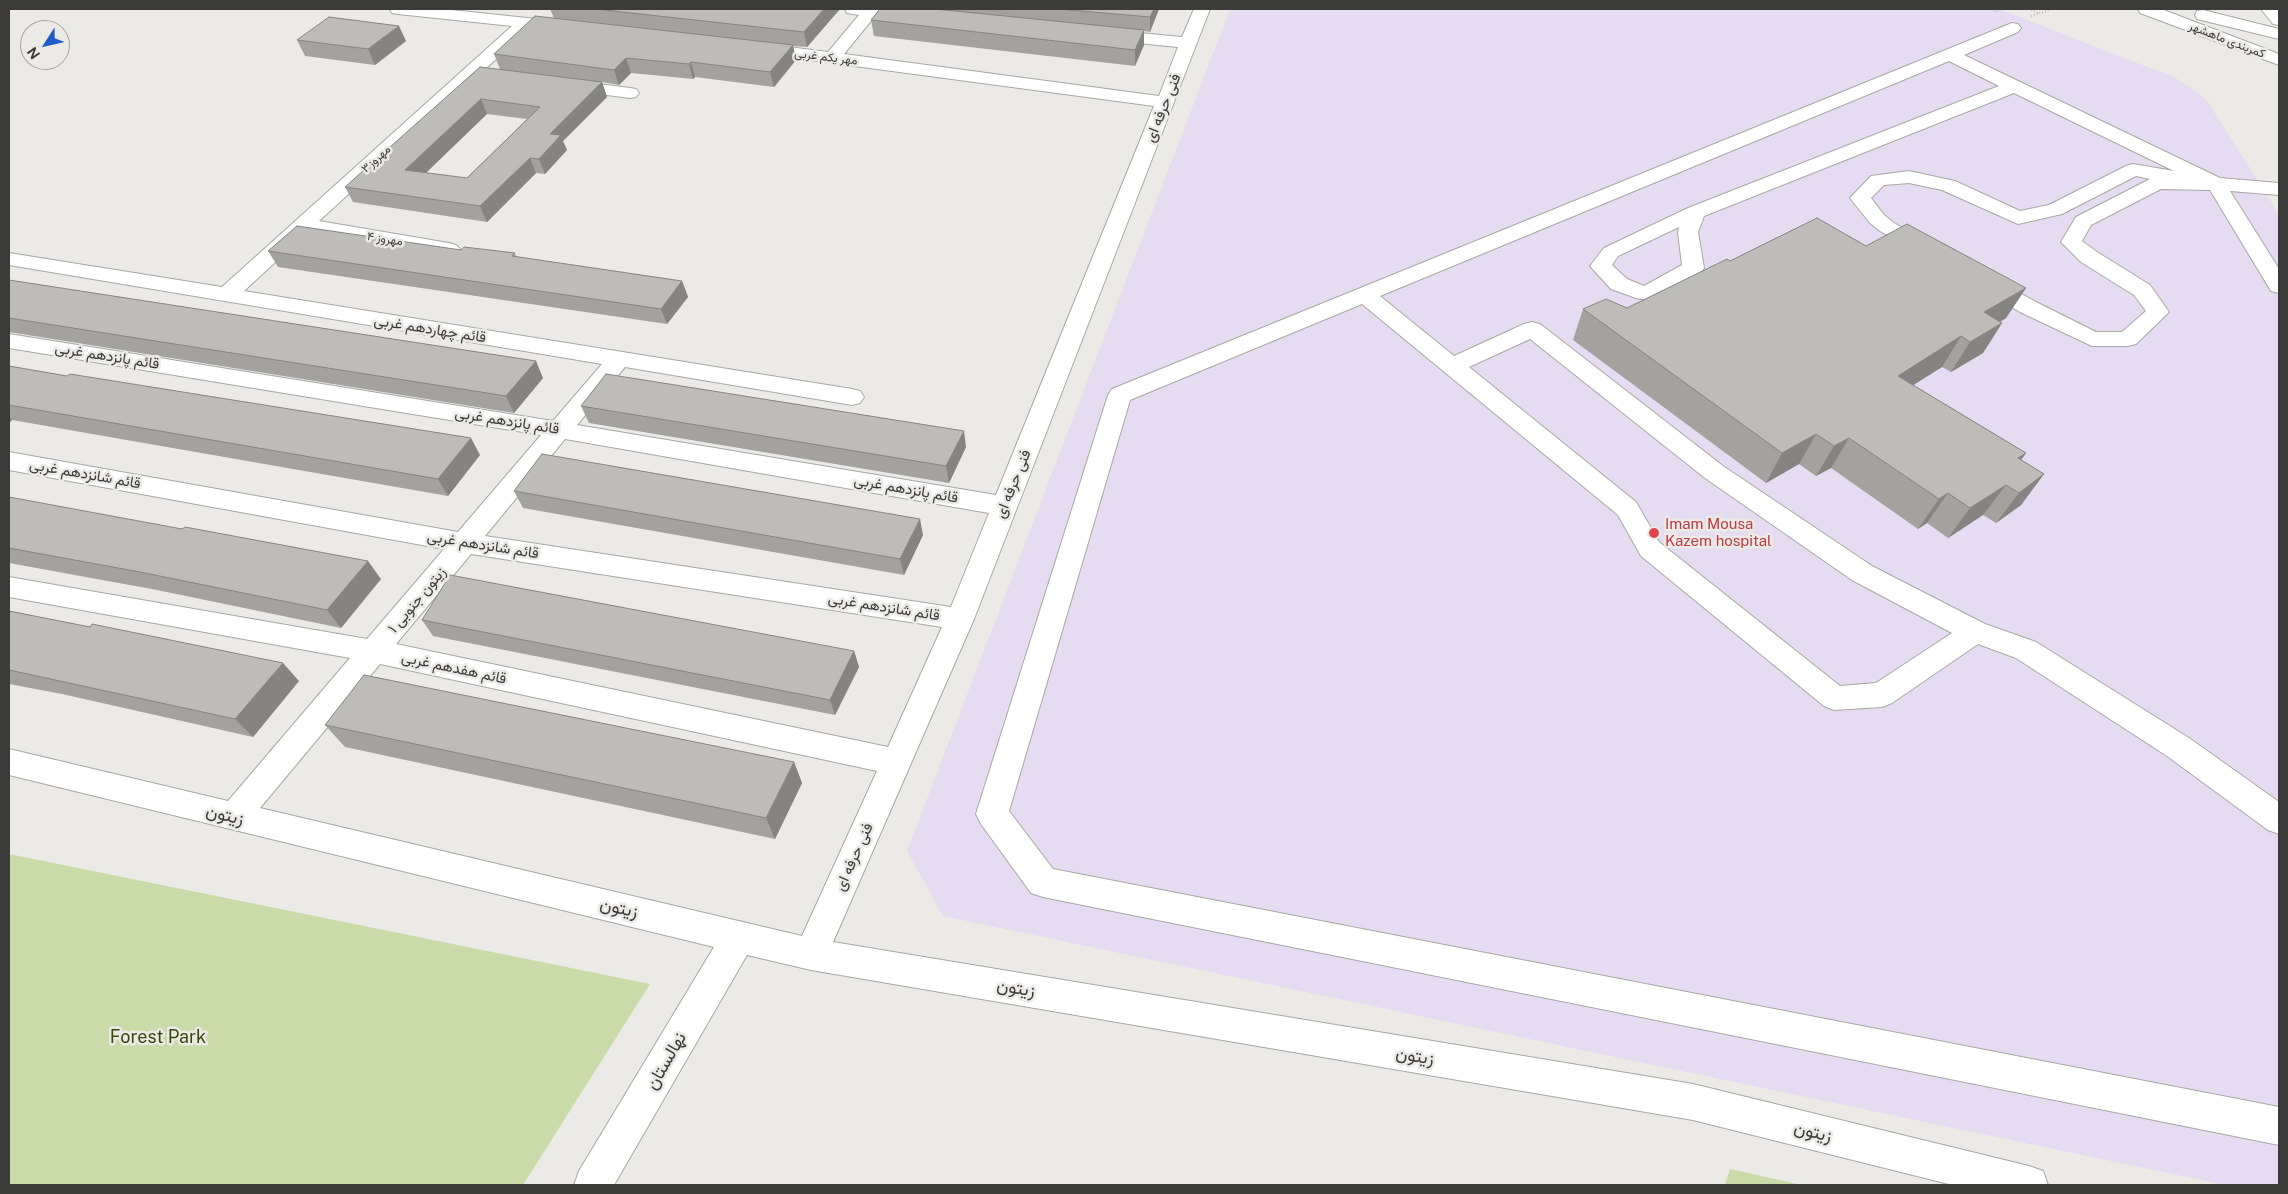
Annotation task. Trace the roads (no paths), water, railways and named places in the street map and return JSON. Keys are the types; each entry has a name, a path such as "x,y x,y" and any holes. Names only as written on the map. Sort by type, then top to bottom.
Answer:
{"street":[{"path":"398,9 585,29"},
{"path":"853,9 930,17"},
{"name":"فنی حرفه ای","path":"811,954 960,619 1202,9"},
{"name":"کمربندی ماهشهر","path":"2146,9 2279,60"},
{"path":"2186,9 2279,34"},
{"path":"832,58 872,10"},
{"path":"2212,34 2223,32 2228,26 2226,20"},
{"name":"مهروز۳","path":"226,295 303,225 480,74 526,23"},
{"path":"2012,28 1120,395 992,814 1044,882 2279,1126"},
{"path":"1089,33 1188,43"},
{"path":"2279,43 2279,51"},
{"name":"مهر یکم غربی","path":"743,46 1165,102"},
{"path":"1950,55 2216,184 2279,286"},
{"path":"546,82 630,93"},
{"path":"1695,212 1688,232 1694,268 1647,293 1619,284 1600,266 1611,252 1695,212 2015,86"},
{"path":"2216,184 2133,170 2055,210 2018,218 1948,185 1909,177 1878,180 1860,198 1877,219 1887,227 2028,307 2092,339 2128,339 2158,312 2142,290 2089,257 2071,242 2083,221 2157,183 2216,184 2279,189"},
{"name":"مهروز ۴","path":"303,225 467,252"},
{"name":"قائم چهاردهم غربی","path":"9,259 852,397"},
{"path":"1365,295 1627,509 1650,549 1834,698 1882,695 1975,632"},
{"path":"1452,366 1532,329 1714,472 1862,573 1975,632 2026,650 2178,747 2279,820"},
{"name":"قائم پانزدهم غربی","path":"9,340 560,430 1005,506"},
{"name":"زیتون جنوبی ۱","path":"234,817 618,360"},
{"name":"قائم شانزدهم غربی","path":"9,460 465,543 960,619"},
{"name":"قائم هفدهم غربی","path":"9,587 374,651 896,762"},
{"name":"زیتون","path":"9,762 811,954 1693,1102 2029,1185"},
{"name":"نهالستان","path":"593,1185 739,936"}],"place":[{"name":"Imam Mousa Kazem hospital","path":"1654,533"}],"park label":[{"name":"Forest Park","path":"158,1037"}]}
